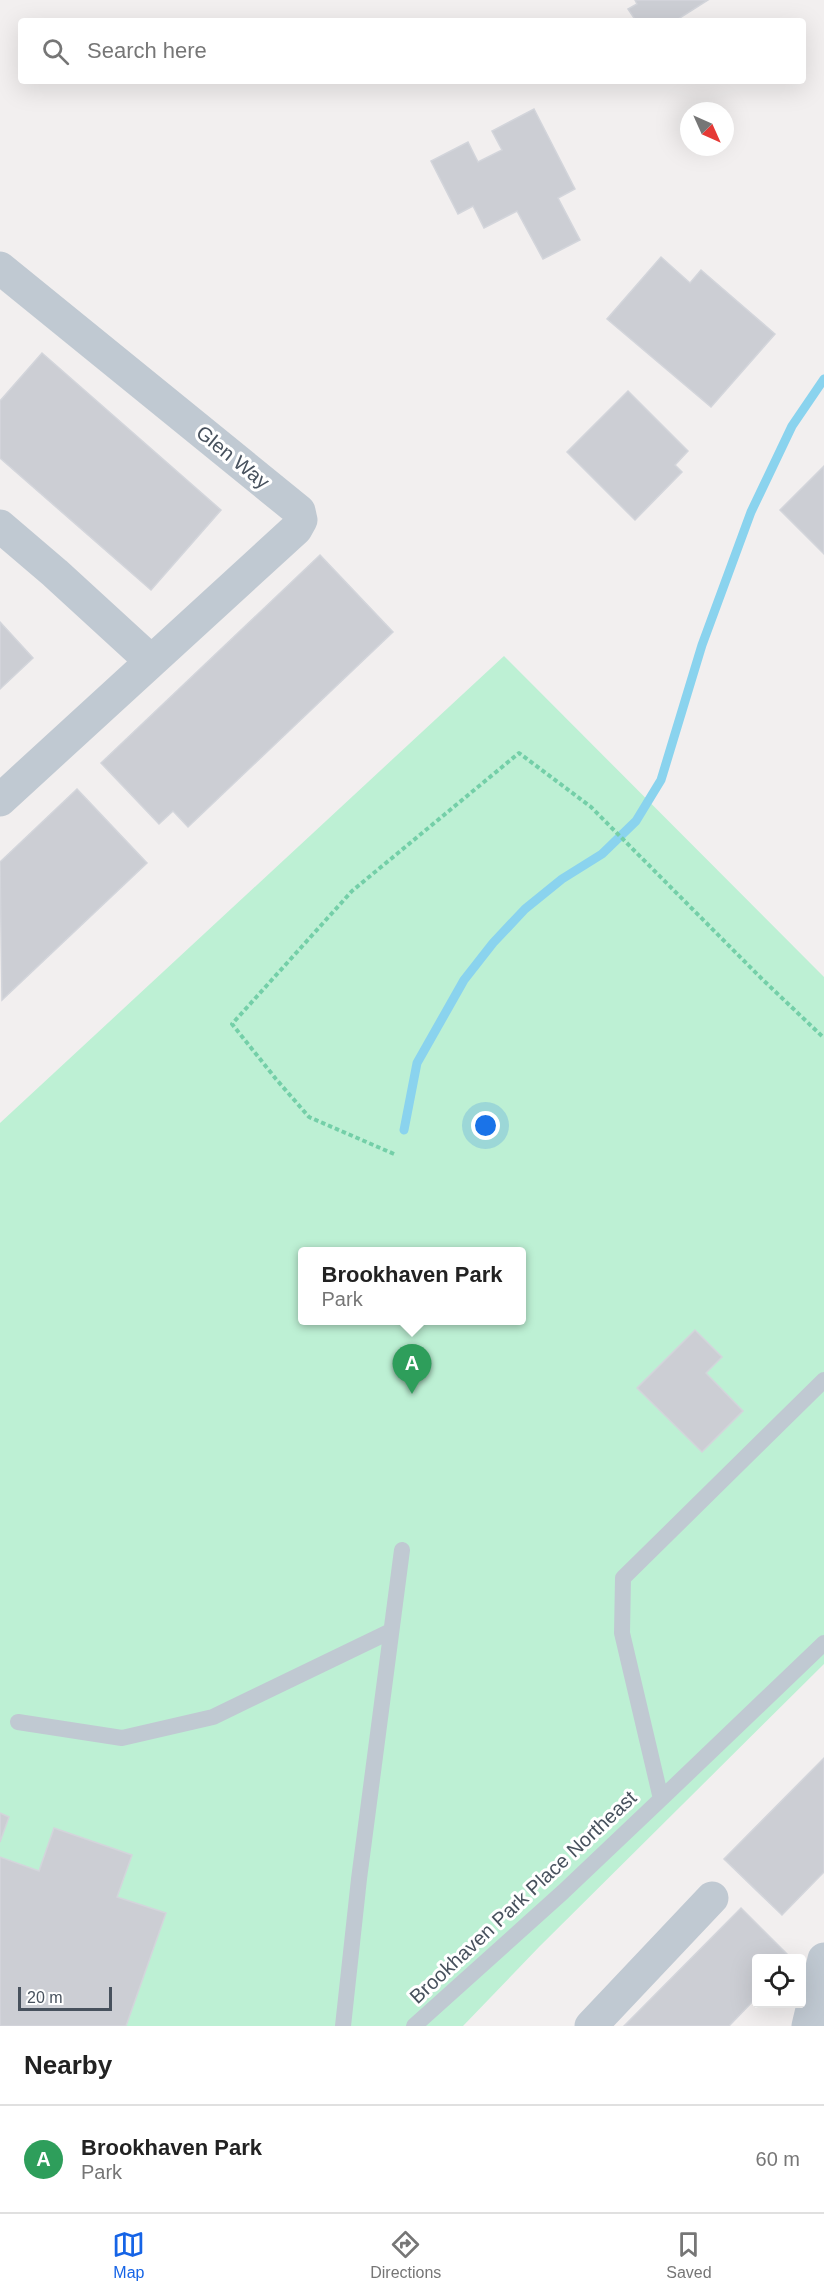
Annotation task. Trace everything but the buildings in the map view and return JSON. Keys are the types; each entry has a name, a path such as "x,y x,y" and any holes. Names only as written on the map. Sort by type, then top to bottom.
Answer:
{"street":[{"name":"Glen Way","path":"0,268 299,511 301,520 296,529 0,800"},
{"path":"0,526 56,573 151,661"},
{"path":"591,2026 712,1898"},
{"path":"808,2026 824,1959"}],"lane":[{"name":"Brookhaven Park Place Northeast","path":"661,1799 622,1633 623,1578 824,1380"},
{"path":"343,2026 359,1879 402,1550"},
{"path":"18,1722 122,1738 213,1718 391,1632"},
{"name":"Brookhaven Park Place Northeast","path":"414,2026 562,1892 824,1643"}],"path":[{"path":"394,1154 309,1117 232,1024 351,891 519,753 591,807 824,1038"}],"green space":[{"path":"504,656 824,977 824,1664 539,1947 463,2026 0,2026 0,1123"}],"waterway":[{"path":"404,1130 417,1063 464,980 493,943 525,909 562,879 602,854 636,821 661,780 702,645 751,512 792,426 824,379"}],"place":[{"name":"Brookhaven Park","path":"412,1394"}]}
